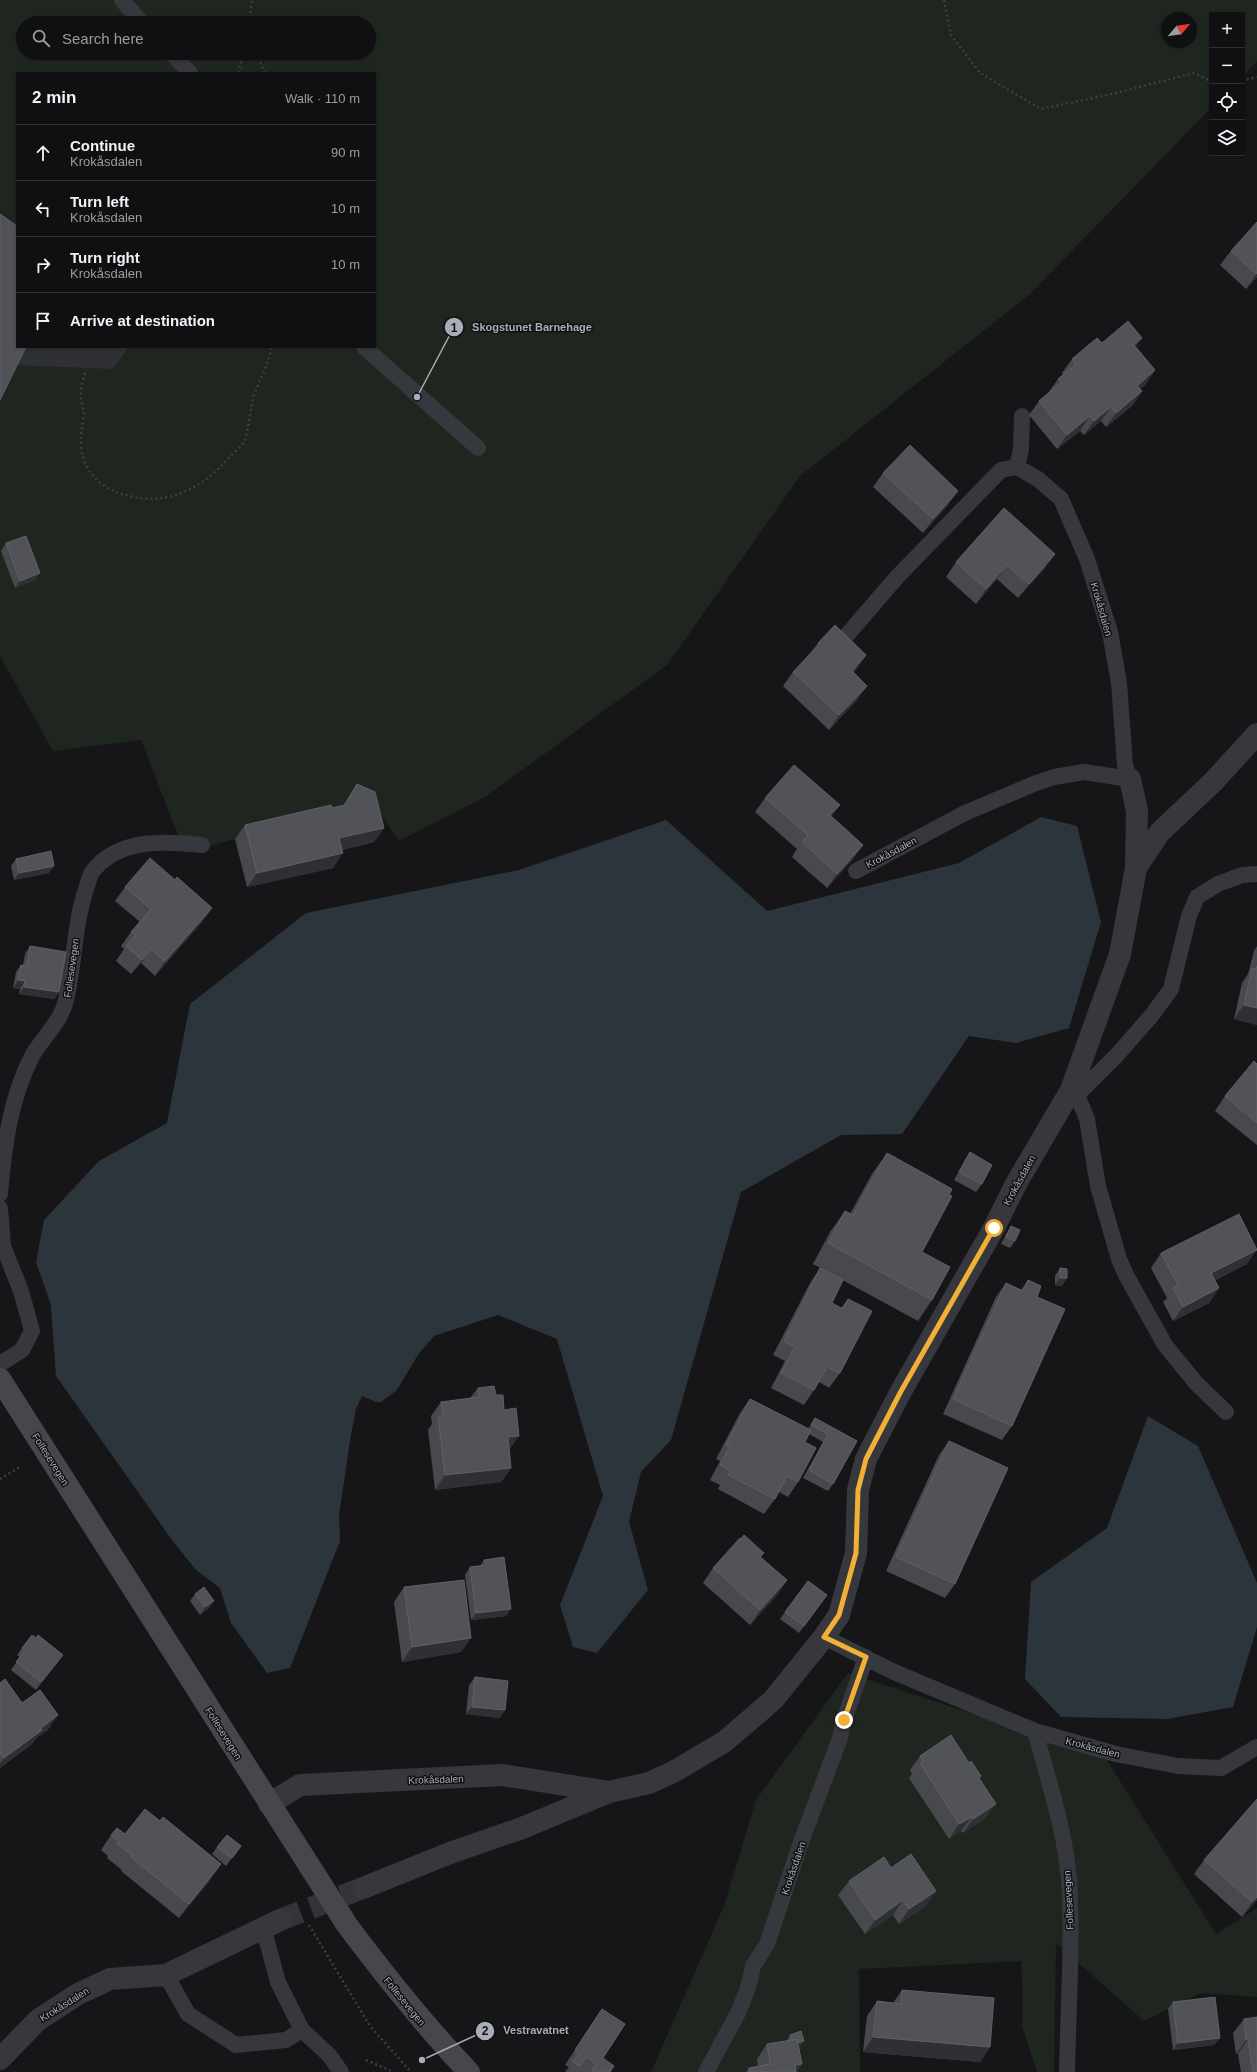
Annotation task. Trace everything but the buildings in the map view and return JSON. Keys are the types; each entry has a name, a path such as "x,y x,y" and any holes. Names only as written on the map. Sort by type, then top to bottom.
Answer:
{"main road":[{"name":"Follesevegen","path":"0,1379 347,1926 389,1982 428,2028 469,2072"}],"street":[{"name":"Krokåsdalen","path":"1136,868 1160,832 1213,782 1257,734"},
{"name":"Krokåsdalen","path":"363,1888 450,1853 522,1828 609,1792 649,1783 675,1771 724,1742 773,1700 824,1637 839,1615 856,1553 858,1490 866,1459 900,1393 994,1228 1017,1182 1074,1092 1120,954 1136,868 1137,811 1130,779"},
{"name":"Krokåsdalen","path":"269,1804 300,1785 502,1775 609,1792"},
{"name":"Krokåsdalen","path":"0,2058 38,2020 78,1994 110,1979 166,1976 199,1961 271,1923"}],"lane":[{"path":"122,0 136,16"},
{"path":"178,60 189,72"},
{"path":"365,348 478,448"},
{"path":"841,642 896,577 1001,470 1017,467 1021,449 1022,416"},
{"name":"Krokåsdalen","path":"856,871 965,813 1036,782 1054,777 1084,772 1130,779 1125,766 1119,683 1110,632 1087,559 1060,499 1038,479 1017,467"},
{"name":"Follesevegen","path":"0,1194 4,1149 20,1084 33,1055 56,1022 66,1002 74,956 76,927 82,900 92,873 109,857 123,849 145,843 202,845"},
{"name":"Krokåsdalen","path":"1074,1092 1116,1056 1152,1015 1171,989 1189,916 1197,897 1218,884 1242,875 1257,874"},
{"path":"1074,1092 1087,1119 1098,1186 1119,1259 1126,1275 1165,1345 1196,1383 1226,1412"},
{"path":"0,1208 3,1246 21,1292 32,1331 22,1350 0,1364"},
{"name":"Krokåsdalen","path":"824,1637 894,1672 1035,1731 1116,1754 1186,1766 1221,1768 1257,1747"},
{"name":"Krokåsdalen","path":"706,2072 738,2013 748,1988 753,1966 767,1944 840,1738 844,1720 866,1657"},
{"name":"Follesevegen","path":"1035,1731 1060,1823 1069,1879 1070,1950 1066,2072"},
{"name":"Krokåsdalen","path":"271,1923 278,1982 302,2030 330,2056 341,2072"},
{"path":"166,1976 188,2014 236,2045 286,2040 302,2030"}],"path":[{"path":"250,16 252,0"},
{"path":"944,0 951,35 980,73 1041,109 1116,93 1194,73 1209,80"},
{"path":"238,72 242,60"},
{"path":"259,60 265,72"},
{"path":"1245,80 1257,77"},
{"path":"85,373 81,386 81,398 84,413 80,432 82,455 90,472 105,488 130,498 153,500 196,487 221,467 244,441 250,407 259,380 270,361 271,348"},
{"path":"0,1479 20,1467"}],"shaded area":[{"path":"0,0 1257,0 1257,61 1245,74 1245,12 1209,12 1209,110 1030,294 800,476 667,665 485,797 399,841 372,801 185,853 141,740 53,751 0,656"},
{"path":"1041,817 1077,826 1101,922 1069,1028 1016,1043 969,1036 902,1134 841,1135 741,1192 671,1440 641,1472 629,1522 648,1590 597,1653 573,1647 560,1605 603,1496 557,1339 498,1315 434,1336 419,1353 397,1390 381,1402 376,1402 362,1396 356,1409 350,1440 339,1516 340,1541 290,1668 267,1673 231,1623 220,1588 196,1570 172,1540 56,1376 51,1305 36,1262 44,1220 99,1161 167,1123 190,1004 306,913 519,870 666,820 767,911 959,863"},
{"path":"1148,1416 1198,1446 1257,1583 1257,1627 1233,1707 1167,1719 1061,1717 1025,1679 1031,1582 1107,1528"},
{"path":"848,1673 1105,1757 1216,1934 1257,1908 1257,1997 1201,1993 1144,2021 1056,1943 1054,2072 1037,2072 1022,2026 1023,1997 1021,1961 859,1969 860,2072 651,2072 724,1906 756,1800"}],"tunnel":[{"path":"280,1920 363,1888"}],"place":[{"name":"Skogstunet Barnehage","path":"417,397"},
{"name":"Vestravatnet","path":"422,2060"}],"route":[{"path":"844,1720 866,1657 824,1637 839,1615 856,1553 858,1490 866,1459 900,1393 994,1228"}]}
